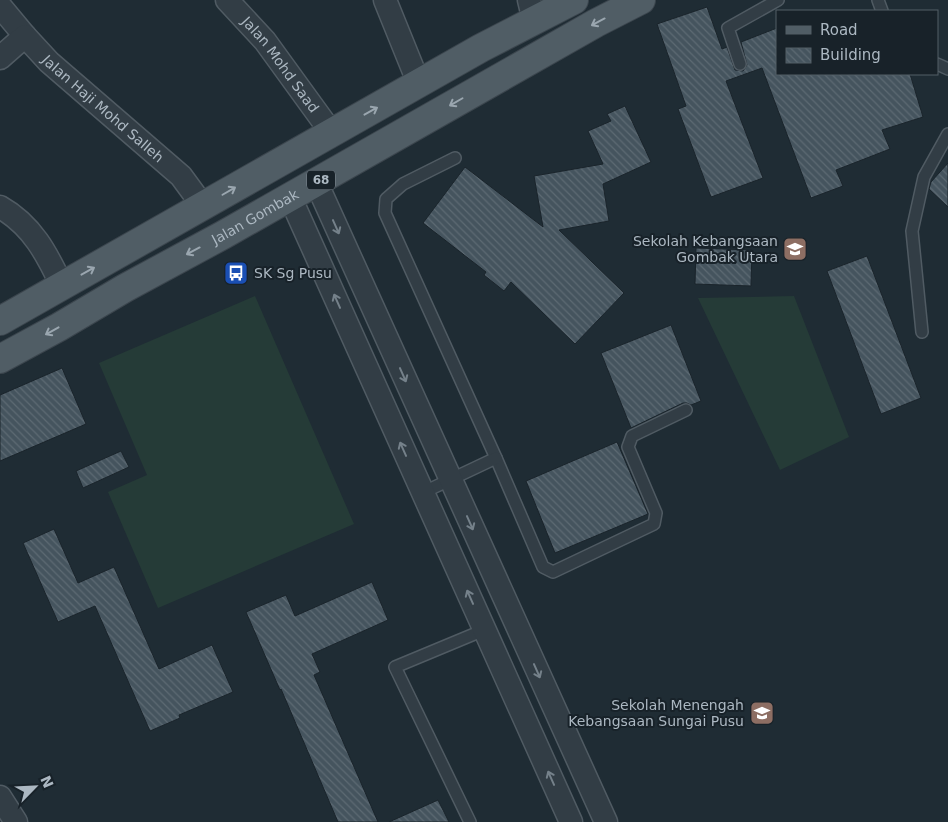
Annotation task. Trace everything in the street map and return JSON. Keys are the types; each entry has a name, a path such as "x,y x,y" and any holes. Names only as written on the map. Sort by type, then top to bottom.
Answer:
{"main road":[{"path":"0,321 481,48 531,10 574,0"},
{"name":"Jalan Gombak","path":"0,359 596,23 641,0"}],"street":[{"path":"385,0 419,84"},
{"name":"Jalan Mohd Saad","path":"234,3 265,41 331,132"},
{"name":"Jalan Haji Mohd Salleh","path":"0,6 50,62 181,176 203,206"},
{"path":"0,58 25,36"},
{"path":"316,182 606,822"},
{"path":"290,196 571,822"},
{"path":"0,207 26,227 48,256 62,286"},
{"path":"0,797 16,822"}],"lane":[{"path":"740,64 728,28 778,0"},
{"path":"922,332 912,231 924,177 948,134"},
{"path":"454,158 403,184 386,199 385,213 496,458 543,567 553,572 654,524 656,513 628,447 632,436 686,410"},
{"path":"422,492 496,458"},
{"path":"470,822 395,667 484,630"}],"green space":[{"path":"255,296 354,524 158,608 108,492 147,475 99,363"},
{"path":"794,296 849,437 780,470 698,298"}],"building":[{"path":"707,7 722,49 727,47 735,70 743,71 747,65 741,42 776,28 776,75 910,75 923,117 882,130 890,149 836,170 843,186 811,198 762,68 726,81 763,178 711,197 678,109 686,106 657,24"},
{"path":"625,106 651,162 603,184 609,221 559,230 624,293 575,344 511,282 504,291 484,275 486,272 423,223 465,167 543,227 534,176 603,164 588,131 611,121 607,114"},
{"path":"948,163 948,207 929,189 931,182"},
{"path":"696,248 752,250 751,286 695,284"},
{"path":"867,256 921,398 881,414 827,271"},
{"path":"671,325 701,401 691,405 683,403 631,428 601,353"},
{"path":"62,368 86,424 0,461 0,395"},
{"path":"617,442 648,514 555,553 526,481"},
{"path":"121,451 129,467 83,488 76,471"},
{"path":"54,529 78,583 114,567 159,669 212,645 233,692 179,715 180,718 150,731 95,606 58,622 23,543"},
{"path":"372,582 388,620 312,654 320,672 314,675 378,822 338,822 246,612 286,595 295,616"},
{"path":"438,800 449,822 389,822"}],"place":[{"name":"Sekolah Kebangsaan Gombak Utara","path":"795,249"},
{"name":"SK Sg Pusu","path":"236,273"},
{"name":"Sekolah Menengah Kebangsaan Sungai Pusu","path":"762,713"}]}
